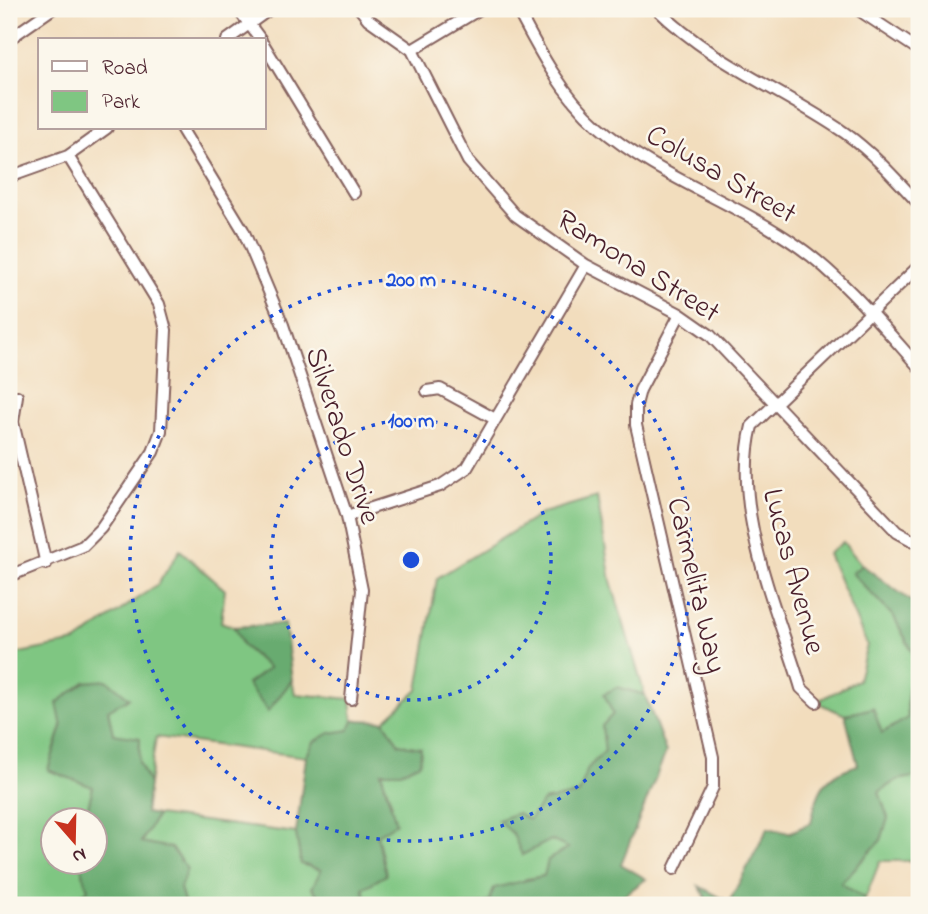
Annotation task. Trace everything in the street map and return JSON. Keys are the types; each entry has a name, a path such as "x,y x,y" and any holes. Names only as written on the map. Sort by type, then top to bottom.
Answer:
{"street":[{"path":"9,39 52,9"},
{"path":"238,9 260,38"},
{"path":"230,38 270,9"},
{"name":"Ramona Street","path":"360,9 368,19 412,50 468,161 514,215 586,265 680,313 710,335 897,532 919,544"},
{"path":"412,50 480,9"},
{"name":"Colusa Street","path":"517,9 540,53 569,94 598,126 645,159 800,247 870,312 919,367"},
{"path":"657,9 684,35 720,61 844,132 883,165 919,204"},
{"path":"857,9 919,50"},
{"path":"266,49 354,193"},
{"path":"9,177 68,156 104,130"},
{"name":"Silverado Drive","path":"182,130 243,230 283,325 346,516 362,590 351,699"},
{"path":"9,576 46,564 83,546 101,528 153,452 161,431 166,330 159,304 68,156"},
{"path":"346,516 440,486 467,468 586,265"},
{"name":"Lucas Avenue","path":"816,702 801,688 751,523 746,449 752,426 919,266"},
{"name":"Carmelita Way","path":"674,869 713,787 713,757 642,457 636,405 640,390 680,313"},
{"path":"426,391 440,389 495,419"},
{"path":"17,396 13,422 46,564"}],"green space":[{"path":"597,497 611,581 645,695 617,687 613,715 602,726 605,751 588,768 579,794 543,801 551,840 569,848 544,876 526,879 489,902 475,905 368,905 363,888 386,875 377,835 392,804 381,772 399,744 384,721 418,690 437,578 543,513"},
{"path":"843,542 862,565 852,573 894,617 919,665 908,690 908,718 881,733 873,708 845,715 816,702 858,680 867,645 828,554"},
{"path":"180,550 225,590 221,622 234,627 243,646 269,668 268,711 292,680 295,694 351,699 353,720 349,730 314,742 306,757 156,737 149,784 139,762 140,738 113,735 108,710 129,697 62,726 48,770 93,787 88,806 38,806 38,876 84,876 88,890 77,899 77,905 9,905 9,655 76,642 158,584"},
{"path":"862,565 919,607 919,664 894,617 852,573"},
{"path":"285,624 292,680 268,711 247,684 269,668 243,646 234,627"},
{"path":"919,664 919,776 897,780 879,792 888,818 881,840 841,883 865,899 865,905 703,905 705,896 699,886 729,902 768,828 789,833 811,823 819,793 829,779 858,765 845,715 873,708 882,733 908,718 909,690"},
{"path":"107,680 129,698 108,710 113,734 140,738 139,762 149,784 145,813 157,815 141,842 171,848 187,869 180,888 185,905 77,905 77,899 88,890 84,876 108,876 108,806 88,806 93,787 48,770 62,727 57,703 85,682"},
{"path":"617,687 645,695 666,752 621,864 646,879 611,905 475,905 489,902 494,888 544,876 548,860 568,848 551,840 522,855 513,834 498,820 517,813 529,820 543,801 579,794 588,768 605,751 602,726 613,714 604,694"},
{"path":"353,720 384,721 399,744 421,748 420,763 401,772 381,772 396,823 377,835 386,875 363,888 368,905 327,905 312,888 321,870 301,864 296,833 306,757 314,742 330,733 349,730"},
{"path":"919,776 919,861 880,861 865,899 840,883 881,840 888,818 879,792 897,780"},
{"path":"157,815 296,833 301,864 322,870 312,888 327,905 282,905 274,902 270,905 185,905 180,888 141,843"}]}
